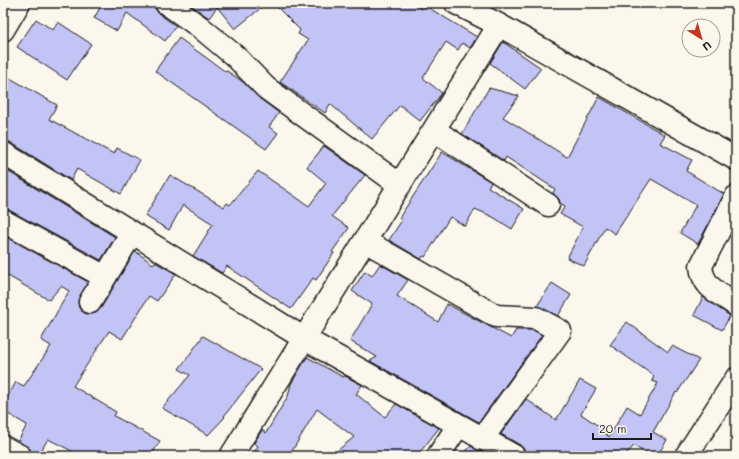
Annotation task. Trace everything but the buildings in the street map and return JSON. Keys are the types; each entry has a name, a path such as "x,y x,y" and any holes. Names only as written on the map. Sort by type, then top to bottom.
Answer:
{"street":[{"path":"3,30 18,3"},
{"path":"166,3 200,27 236,57 266,88 400,185"},
{"path":"456,3 499,25 736,159"},
{"path":"231,456 499,25"},
{"path":"434,130 548,205"},
{"path":"3,153 305,339 514,456"},
{"path":"736,197 701,266 702,278 708,285 736,305"},
{"path":"3,221 105,277"},
{"path":"90,302 132,233"},
{"path":"365,241 496,316 536,318 560,331 482,439"},
{"path":"686,456 736,379"},
{"path":"438,456 458,426"},
{"path":"3,447 20,456"}]}
